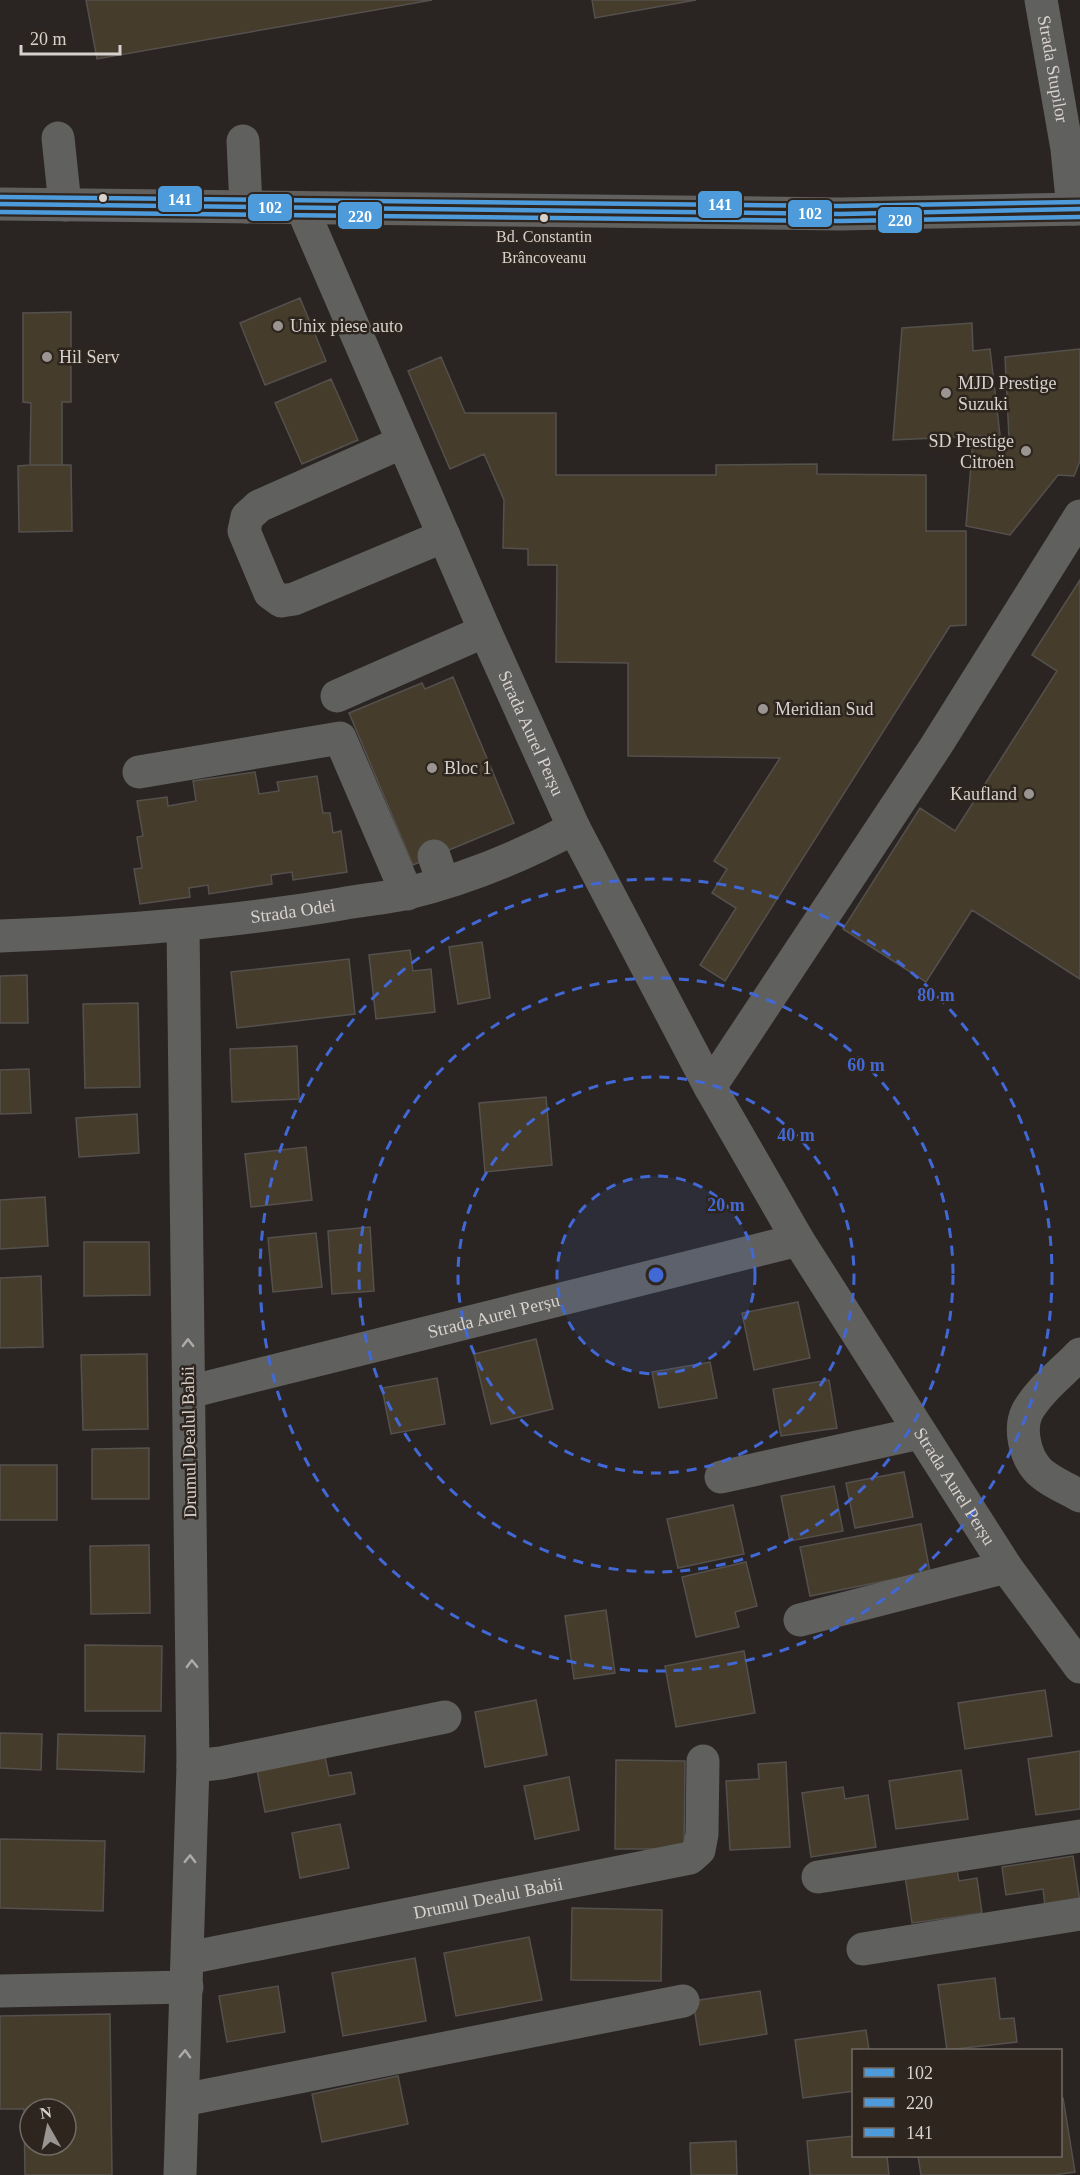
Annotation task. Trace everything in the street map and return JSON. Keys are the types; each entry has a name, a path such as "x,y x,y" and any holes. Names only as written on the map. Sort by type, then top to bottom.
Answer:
{"main road":[{"path":"0,204 841,214 1076,209"}],"street":[{"name":"Strada Stupilor","path":"1041,0 1076,209"},
{"path":"58,138 65,205"},
{"path":"243,141 246,207"},
{"name":"Strada Aurel Perșu","path":"303,208 485,631 574,828 710,1088 798,1240 920,1433 1006,1567 1080,1667"},
{"path":"403,442 259,506 247,517 244,531 270,593 281,601 294,599 444,536"},
{"path":"710,1088 936,746 1080,516"},
{"path":"337,696 485,631"},
{"path":"140,772 340,738 407,894"},
{"name":"Strada Odei","path":"0,936 97,933 183,925 286,913 407,894 439,869 477,872 574,828"},
{"name":"Drumul Dealul Babii","path":"180,2175 192,1766 183,925"},
{"name":"Strada Aurel Perșu","path":"189,1392 798,1240"},
{"path":"1080,1354 1040,1395 1026,1414 1023,1433 1027,1453 1038,1470 1080,1496"},
{"path":"721,1477 920,1433"},
{"path":"800,1620 1006,1567"},
{"path":"192,1766 221,1763 445,1717"},
{"name":"Drumul Dealul Babii","path":"187,1972 690,1858 699,1850 702,1834 703,1761"},
{"path":"818,1877 1080,1836"},
{"path":"863,1949 1080,1914"},
{"path":"0,1991 187,1972"},
{"path":"183,2100 683,2001"}],"building":[{"path":"86,0 432,0 97,59"},
{"path":"592,0 696,0 595,18"},
{"path":"300,298 326,361 265,385 240,323"},
{"name":"Hil Serv","path":"71,312 71,402 62,402 62,465 30,465 31,403 23,402 23,313"},
{"name":"MJD Prestige Suzuki","path":"972,323 973,351 990,349 1000,435 893,440 902,328"},
{"name":"SD Prestige Citroën","path":"1080,349 1080,461 1074,476 1058,475 1010,535 966,526 973,440 1009,438 1005,357"},
{"name":"Meridian Sud","path":"441,357 465,413 556,413 556,475 716,475 716,465 817,464 817,474 926,475 926,531 966,531 966,625 950,626 725,981 700,965 736,908 712,893 727,869 714,861 780,758 628,756 628,663 556,662 557,565 528,565 528,549 503,548 504,500 484,454 450,469 408,371"},
{"path":"331,379 358,440 302,464 275,403"},
{"path":"71,465 72,531 19,532 18,466"},
{"name":"Kaufland","path":"1080,580 1080,979 972,910 926,982 843,929 920,808 955,831 1057,671 1032,655"},
{"name":"Bloc 1","path":"453,677 514,823 413,865 349,713 422,683 425,689"},
{"path":"255,772 259,794 279,791 277,782 317,776 323,813 330,813 333,833 341,831 347,872 293,880 292,872 271,875 272,884 209,894 208,885 189,888 190,897 140,904 134,869 142,868 137,837 143,836 137,801 167,797 168,806 196,801 193,781"},
{"path":"482,942 490,998 458,1004 449,947"},
{"path":"410,950 413,971 431,969 435,1012 376,1019 369,955"},
{"path":"349,959 355,1014 237,1028 231,972"},
{"path":"27,975 28,1023 0,1023 0,976"},
{"path":"138,1003 140,1087 85,1088 83,1004"},
{"path":"297,1046 299,1099 232,1102 230,1049"},
{"path":"29,1069 31,1113 0,1114 0,1070"},
{"path":"546,1097 552,1165 485,1172 479,1103"},
{"path":"137,1114 139,1153 79,1157 76,1118"},
{"path":"306,1147 312,1200 251,1207 245,1154"},
{"path":"45,1197 48,1246 0,1249 0,1200"},
{"path":"370,1227 374,1291 332,1294 328,1231"},
{"path":"316,1233 322,1287 273,1292 268,1238"},
{"path":"84,1242 149,1242 150,1295 84,1296"},
{"path":"41,1276 43,1347 0,1348 0,1278"},
{"path":"798,1302 810,1358 754,1370 742,1313"},
{"path":"536,1339 553,1409 491,1424 474,1354"},
{"path":"147,1354 148,1429 83,1430 81,1355"},
{"path":"710,1362 717,1398 659,1408 652,1372"},
{"path":"437,1378 445,1424 391,1434 382,1388"},
{"path":"829,1380 837,1428 781,1436 773,1389"},
{"path":"149,1448 149,1499 92,1499 92,1449"},
{"path":"0,1465 57,1465 57,1520 0,1520"},
{"path":"904,1472 913,1517 855,1528 846,1483"},
{"path":"834,1486 843,1531 790,1541 781,1496"},
{"path":"733,1505 744,1554 678,1568 667,1519"},
{"path":"921,1524 930,1572 810,1596 800,1547"},
{"path":"149,1545 150,1613 91,1614 90,1546"},
{"path":"746,1562 757,1606 735,1612 739,1627 696,1637 682,1577"},
{"path":"606,1610 615,1673 574,1679 565,1616"},
{"path":"85,1645 162,1646 161,1711 85,1711"},
{"path":"744,1651 755,1713 676,1727 665,1666"},
{"path":"1045,1690 1052,1736 965,1749 958,1703"},
{"path":"536,1700 547,1755 485,1767 475,1712"},
{"path":"0,1733 42,1734 41,1770 0,1768"},
{"path":"58,1734 145,1736 144,1772 57,1769"},
{"path":"1080,1751 1080,1809 1036,1815 1028,1759"},
{"path":"325,1757 329,1776 351,1772 355,1794 265,1812 257,1770"},
{"path":"616,1760 685,1761 684,1849 615,1849"},
{"path":"786,1762 790,1847 730,1850 726,1781 759,1779 758,1764"},
{"path":"961,1770 968,1819 896,1829 889,1781"},
{"path":"569,1777 579,1830 535,1839 524,1786"},
{"path":"843,1787 845,1799 868,1795 876,1847 811,1857 802,1793"},
{"path":"340,1824 349,1868 300,1878 292,1833"},
{"path":"0,1839 105,1841 103,1911 0,1908"},
{"path":"1073,1856 1080,1902 1045,1907 1043,1889 1006,1895 1002,1867"},
{"path":"957,1869 959,1881 977,1878 982,1913 912,1923 905,1876"},
{"path":"572,1908 662,1910 661,1981 571,1980"},
{"path":"529,1937 542,2000 456,2016 444,1953"},
{"path":"415,1958 426,2021 343,2036 332,1973"},
{"path":"995,1978 1000,2019 1014,2018 1017,2042 947,2049 938,1985"},
{"path":"278,1986 285,2032 227,2042 219,1996"},
{"path":"760,1991 767,2034 700,2045 693,2001"},
{"path":"110,2014 112,2175 25,2175 25,2157 78,2157 78,2097 18,2097 18,2109 0,2109 0,2016"},
{"path":"866,2030 869,2049 852,2049 852,2091 803,2098 795,2040"},
{"path":"398,2076 408,2124 322,2142 312,2094"},
{"path":"1063,2098 1075,2172 1054,2175 921,2175 918,2157 1062,2157"},
{"path":"852,2136 852,2157 887,2157 889,2175 810,2175 807,2141"},
{"path":"736,2141 737,2175 691,2175 690,2143"}],"transit line":[{"name":"141","path":"0,197 841,206 1080,202"},
{"name":"102","path":"0,204 841,214 1080,209"},
{"name":"220","path":"0,212 841,221 1080,217"}],"place":[{"name":"Bd. Constantin Brâncoveanu","path":"544,218"},
{"name":"Unix piese auto","path":"278,326"},
{"name":"Hil Serv","path":"47,357"},
{"name":"MJD Prestige Suzuki","path":"946,393"},
{"name":"SD Prestige Citroën","path":"1026,451"},
{"name":"Meridian Sud","path":"763,709"},
{"name":"Bloc 1","path":"432,768"},
{"name":"Kaufland","path":"1029,794"}]}
